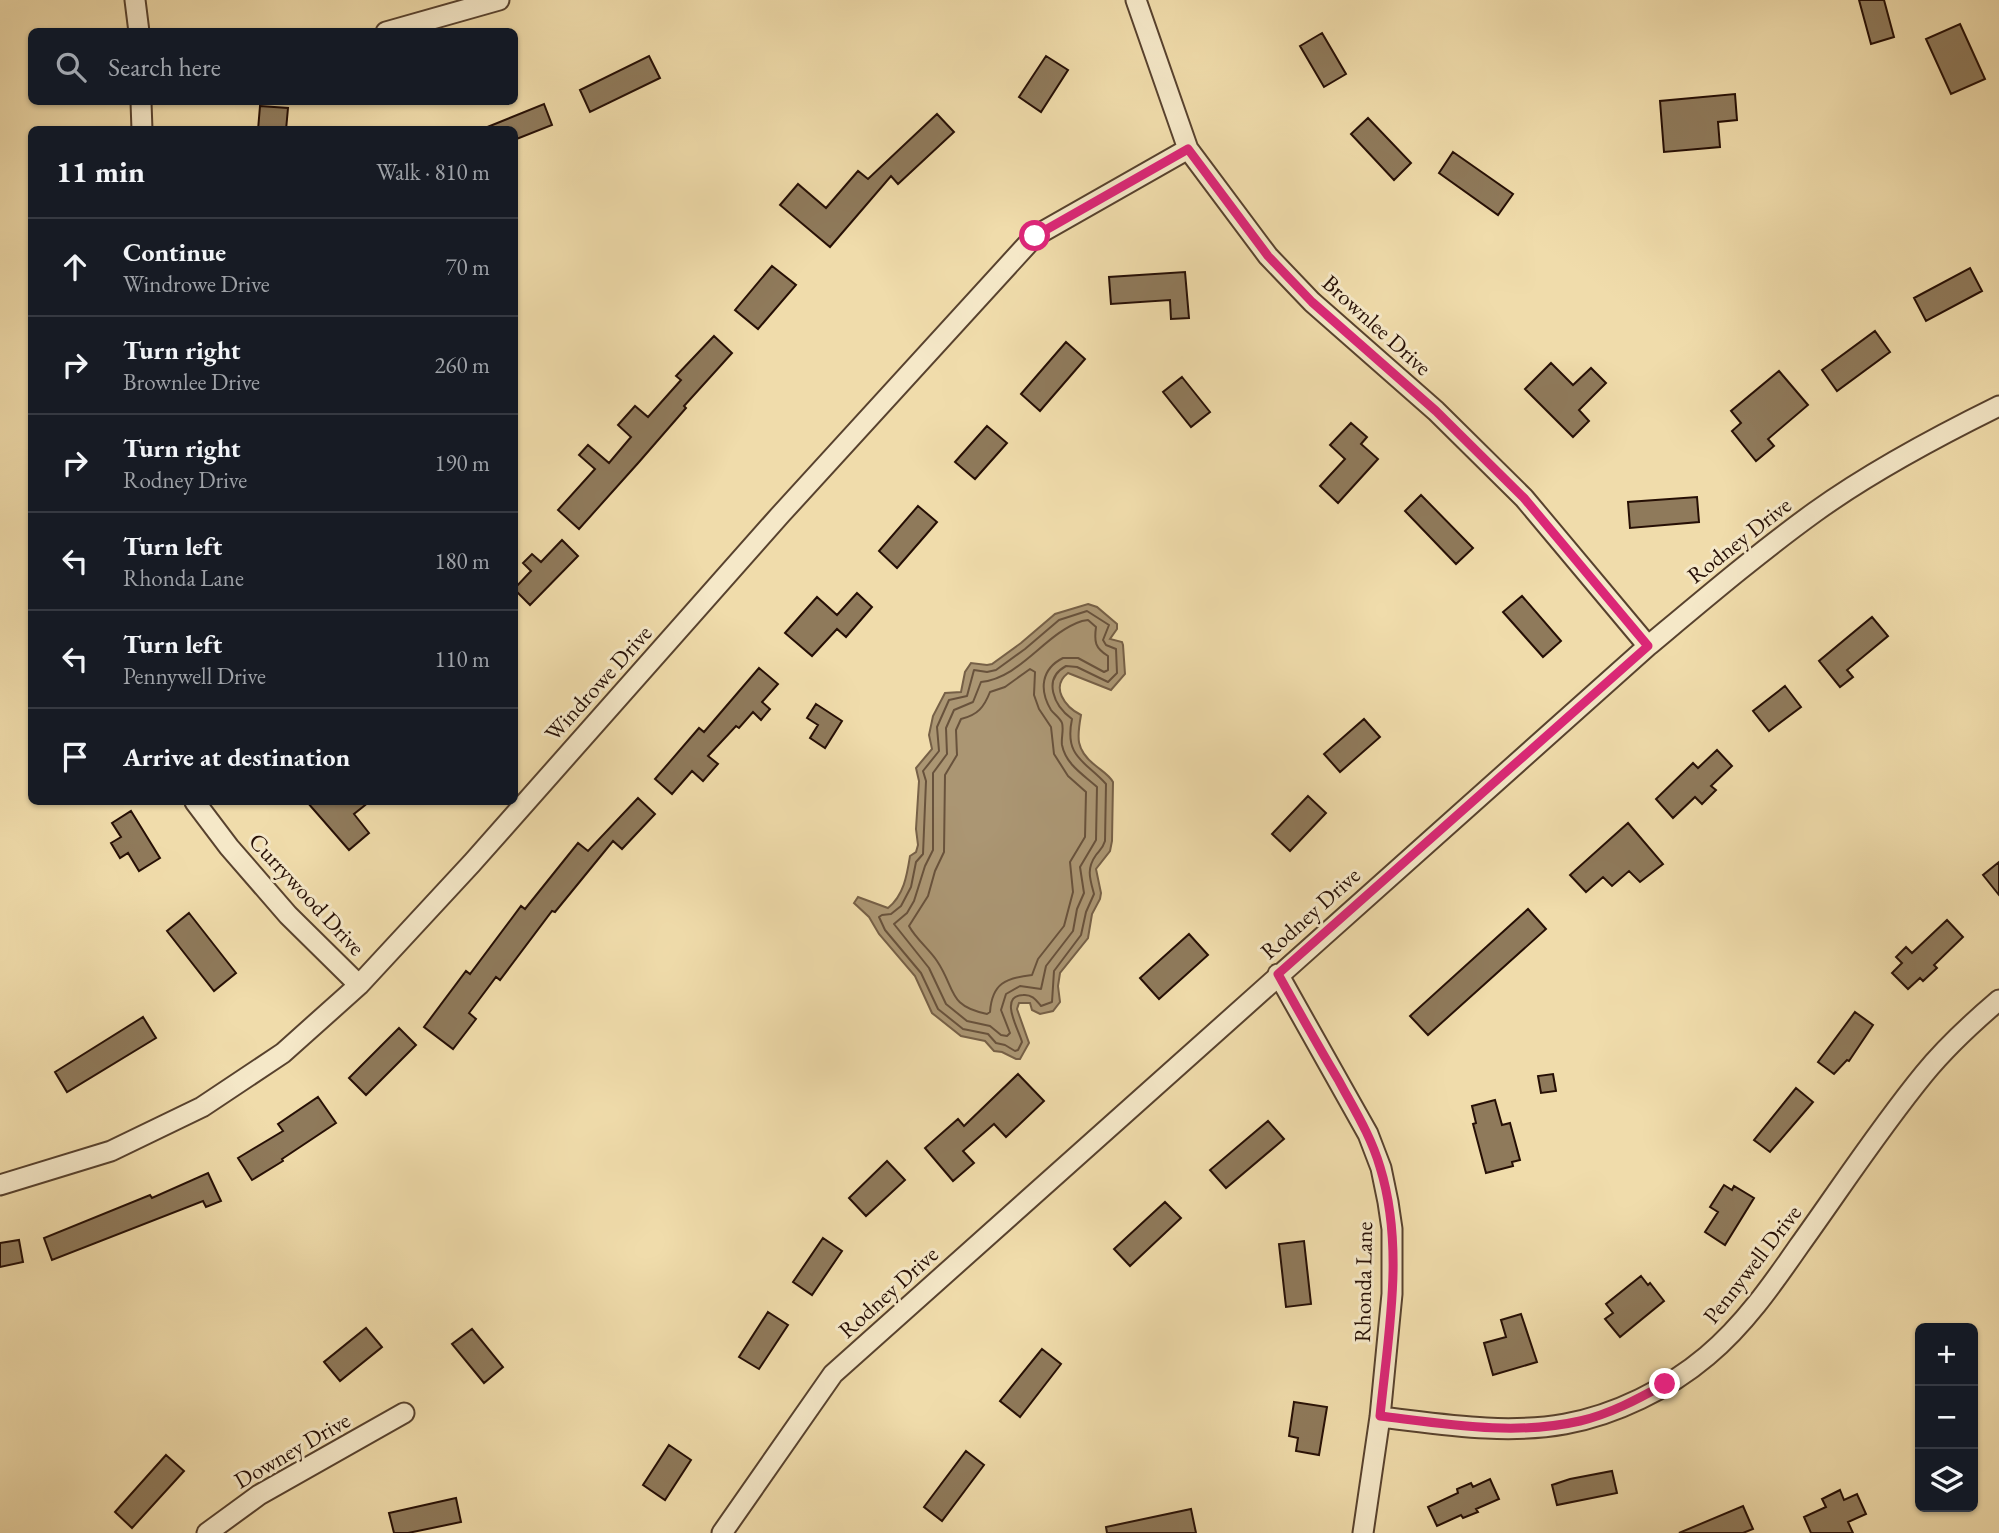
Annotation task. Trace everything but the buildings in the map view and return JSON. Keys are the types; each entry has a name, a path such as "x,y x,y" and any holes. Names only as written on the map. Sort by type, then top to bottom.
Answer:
{"street":[{"path":"135,0 138,28"},
{"path":"400,28 499,0"},
{"name":"Brownlee Drive","path":"1136,0 1188,149 1268,256 1312,302 1436,411 1524,498 1648,646"},
{"path":"141,105 142,126"},
{"name":"Windrowe Drive","path":"0,1185 111,1151 202,1107 283,1053 359,985 472,863 789,505 1035,236 1188,149"},
{"name":"Rodney Drive","path":"722,1533 833,1374 1648,646 1817,510 1913,450 1999,406"},
{"name":"Currywood Drive","path":"197,805 229,847 288,915 359,985"},
{"name":"Rhonda Lane","path":"1278,974 1368,1134 1383,1179 1392,1229 1393,1270 1380,1416 1363,1533"},
{"name":"Pennywell Drive","path":"1380,1416 1463,1426 1534,1427 1562,1424 1602,1415 1623,1406 1694,1367 1723,1341 1758,1303 1924,1073 1955,1039 1999,1000"},
{"name":"Downey Drive","path":"207,1533 259,1495 404,1413"}],"water":[{"path":"1088,604 1097,607 1117,624 1117,629 1110,639 1122,642 1125,674 1111,690 1068,673 1060,684 1060,690 1065,702 1081,715 1078,737 1081,749 1113,782 1112,841 1110,851 1096,869 1101,893 1092,914 1088,938 1060,973 1060,1002 1053,1011 1040,1014 1032,1010 1030,1003 1019,1003 1017,1009 1029,1043 1020,1059 1016,1059 994,1051 985,1041 961,1036 932,1013 915,976 879,934 869,917 854,903 858,897 888,908 901,891 910,856 916,852 918,845 916,829 919,781 916,768 932,749 929,735 933,716 945,693 961,692 965,672 971,663 992,664 1055,614"}],"route":[{"path":"1035,236 1188,149 1268,256 1312,302 1436,411 1524,498 1648,646 1278,974 1368,1134 1381,1168 1393,1250 1392,1294 1380,1416 1463,1426 1534,1427 1562,1424 1602,1415 1665,1384"}]}
